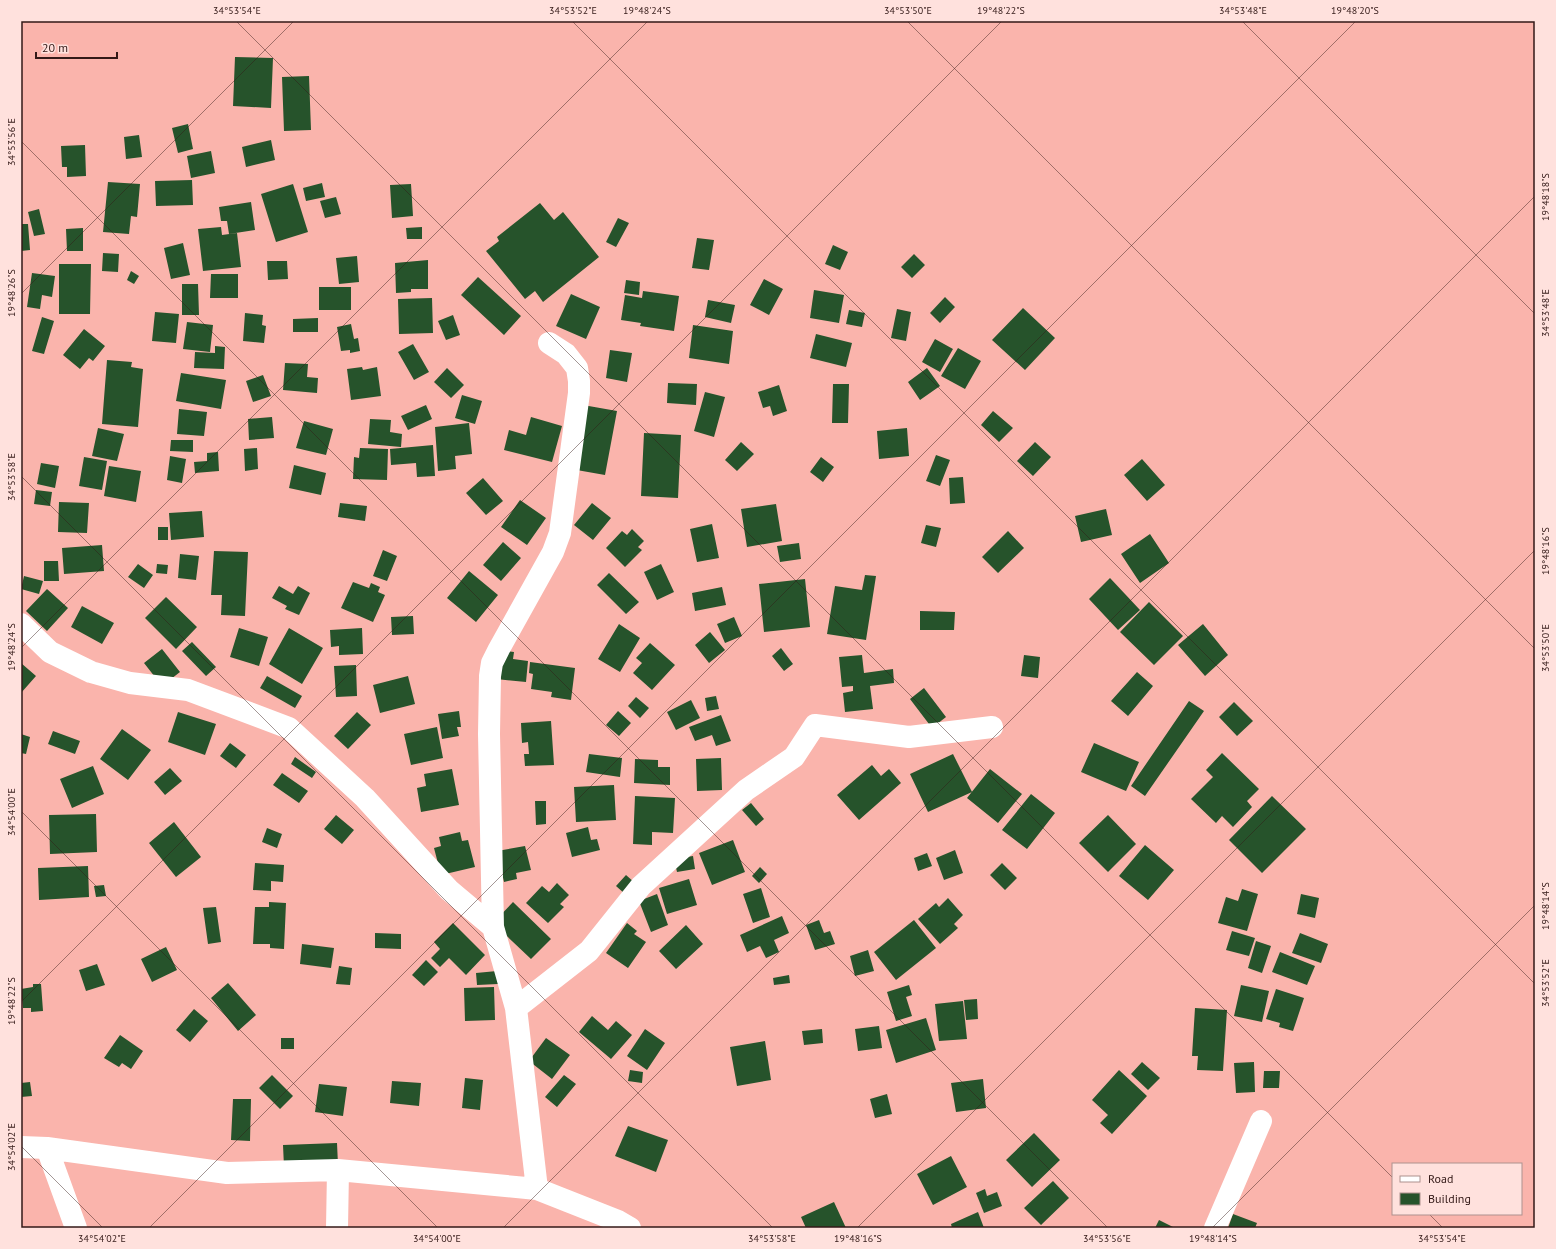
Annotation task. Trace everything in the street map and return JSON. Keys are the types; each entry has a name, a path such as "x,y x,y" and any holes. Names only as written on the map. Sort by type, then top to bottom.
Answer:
{"street":[{"path":"537,1189 516,1008 493,927 490,734 492,663 553,552 560,534 579,393 577,368 566,354 549,343"},
{"path":"21,624 50,652 91,672 130,683 188,690 289,728 365,798 449,890 493,927"},
{"path":"516,1008 589,951 641,886 746,790 794,757 815,725 909,737 992,727"},
{"path":"1215,1228 1261,1121"},
{"path":"21,1147 47,1148 227,1172 338,1170 537,1189 618,1221 630,1228"},
{"path":"47,1148 76,1228"},
{"path":"337,1228 338,1170"}],"building":[{"path":"235,57 273,58 271,108 233,106"},
{"path":"309,76 311,130 284,131 282,77"},
{"path":"188,124 193,149 178,153 172,128"},
{"path":"139,135 142,157 126,159 124,137"},
{"path":"271,140 275,160 246,167 242,147"},
{"path":"85,145 86,176 67,177 67,167 62,167 61,146"},
{"path":"211,151 215,173 191,178 187,156"},
{"path":"192,180 193,205 156,206 155,181"},
{"path":"108,182 140,184 137,217 131,216 129,234 103,232"},
{"path":"322,183 325,197 306,201 303,188"},
{"path":"293,184 308,232 276,242 261,194"},
{"path":"411,184 413,216 392,218 390,185"},
{"path":"336,197 341,214 325,218 320,201"},
{"path":"251,202 255,230 229,234 227,221 221,221 219,207"},
{"path":"540,203 554,220 563,212 599,257 543,302 535,291 525,299 486,251 499,241 497,237"},
{"path":"39,209 45,234 34,236 28,212"},
{"path":"618,218 629,223 616,247 606,242"},
{"path":"21,224 28,224 30,250 21,251"},
{"path":"221,227 222,235 237,233 241,267 203,271 198,229"},
{"path":"422,227 422,239 407,239 406,228"},
{"path":"83,228 83,251 67,251 66,229"},
{"path":"697,238 714,240 709,270 692,268"},
{"path":"183,243 190,275 171,279 164,248"},
{"path":"833,245 848,252 840,270 825,264"},
{"path":"103,253 119,254 118,272 102,271"},
{"path":"914,254 925,265 912,278 901,267"},
{"path":"357,256 359,282 339,284 336,258"},
{"path":"428,260 428,289 411,289 411,292 396,293 395,263"},
{"path":"267,261 287,261 288,279 268,280"},
{"path":"59,264 91,264 90,314 59,314"},
{"path":"131,271 139,276 134,284 127,280"},
{"path":"32,273 55,276 52,297 42,295 40,309 27,307"},
{"path":"211,274 238,274 238,298 210,298"},
{"path":"478,277 521,316 504,335 461,295"},
{"path":"764,279 783,289 769,315 750,305"},
{"path":"626,280 640,282 639,295 624,293"},
{"path":"182,284 198,284 199,315 182,315"},
{"path":"319,287 351,287 351,310 319,310"},
{"path":"814,290 844,295 839,323 810,318"},
{"path":"643,291 679,296 674,331 640,326 641,323 621,320 625,295 642,298"},
{"path":"571,294 600,307 586,339 556,326"},
{"path":"945,297 955,307 940,323 930,313"},
{"path":"432,298 433,333 399,334 398,299"},
{"path":"708,300 735,305 731,323 705,317"},
{"path":"1023,308 1055,338 1025,370 992,340"},
{"path":"897,309 911,312 906,341 891,338"},
{"path":"849,310 865,313 862,327 846,324"},
{"path":"155,312 179,314 176,343 152,341"},
{"path":"245,313 263,315 262,325 266,326 264,343 243,341"},
{"path":"453,315 460,335 446,340 438,321"},
{"path":"42,317 54,321 44,354 32,351"},
{"path":"318,318 318,332 293,332 293,319"},
{"path":"187,322 213,325 210,352 183,349"},
{"path":"351,324 354,339 358,338 360,351 350,353 350,350 341,351 337,327"},
{"path":"693,325 733,331 729,364 689,358"},
{"path":"84,329 105,346 93,361 89,358 80,369 63,355"},
{"path":"816,334 852,343 846,367 810,358"},
{"path":"935,339 953,349 940,372 922,362"},
{"path":"413,344 429,372 414,380 398,352"},
{"path":"215,346 225,347 224,369 194,368 195,352 215,353"},
{"path":"958,348 981,361 965,389 941,376"},
{"path":"610,350 632,353 627,382 606,378"},
{"path":"107,360 132,362 131,367 143,369 138,427 102,424"},
{"path":"285,363 308,364 307,377 318,378 317,393 283,390"},
{"path":"362,367 363,370 377,367 381,396 351,400 347,369"},
{"path":"447,368 464,385 451,398 434,382"},
{"path":"927,368 940,386 920,400 908,382"},
{"path":"181,373 226,380 221,409 176,401"},
{"path":"263,375 271,396 253,402 246,381"},
{"path":"668,383 697,384 696,405 667,403"},
{"path":"833,384 849,384 848,423 832,423"},
{"path":"779,385 787,411 773,416 770,406 763,408 758,392"},
{"path":"705,392 725,397 714,437 694,431"},
{"path":"462,395 482,401 475,424 455,418"},
{"path":"426,405 432,419 408,430 401,416"},
{"path":"583,405 617,411 605,475 571,469"},
{"path":"179,409 207,412 204,436 177,434"},
{"path":"993,411 1013,428 999,442 981,425"},
{"path":"272,417 274,438 249,440 248,419"},
{"path":"531,417 562,426 552,462 504,450 509,430 526,435"},
{"path":"370,419 391,420 390,432 402,434 401,447 368,444"},
{"path":"304,421 333,429 326,455 296,448"},
{"path":"469,423 472,454 455,456 456,469 438,471 435,427"},
{"path":"98,428 124,434 117,461 92,456"},
{"path":"907,428 909,456 879,459 877,431"},
{"path":"644,433 681,435 678,498 641,496"},
{"path":"171,440 193,440 193,452 170,451"},
{"path":"741,442 754,454 737,471 725,460"},
{"path":"1035,442 1051,457 1033,476 1017,461"},
{"path":"433,445 435,476 417,477 416,463 391,465 390,449"},
{"path":"257,448 258,469 245,471 244,449"},
{"path":"360,448 388,449 387,480 353,479 354,457 359,458"},
{"path":"218,452 219,471 195,473 194,462 207,461 207,453"},
{"path":"936,455 950,460 940,486 926,481"},
{"path":"170,456 186,459 182,483 167,480"},
{"path":"84,457 107,461 102,490 79,486"},
{"path":"821,457 834,467 823,482 810,472"},
{"path":"1142,459 1165,485 1147,501 1124,475"},
{"path":"41,463 59,466 55,488 37,484"},
{"path":"294,465 326,473 321,495 289,488"},
{"path":"109,466 141,471 136,502 104,496"},
{"path":"963,477 965,503 950,504 949,478"},
{"path":"483,478 503,501 486,515 466,493"},
{"path":"36,490 52,492 50,506 34,504"},
{"path":"520,500 546,518 527,545 501,527"},
{"path":"59,502 89,503 87,533 58,532"},
{"path":"340,503 367,506 365,521 338,517"},
{"path":"592,503 611,518 593,540 574,525"},
{"path":"776,504 782,541 747,547 741,509"},
{"path":"1106,509 1112,535 1081,542 1075,516"},
{"path":"202,511 204,537 171,540 169,513"},
{"path":"712,524 719,558 697,562 690,529"},
{"path":"926,525 941,528 936,547 921,543"},
{"path":"158,527 168,527 168,540 158,540"},
{"path":"632,529 644,541 638,547 642,550 625,567 606,548 622,531 627,535"},
{"path":"1008,531 1024,548 998,573 982,557"},
{"path":"1150,534 1169,563 1140,583 1121,554"},
{"path":"503,542 521,558 501,581 483,565"},
{"path":"799,543 801,559 780,562 777,546"},
{"path":"102,545 104,571 64,574 62,548"},
{"path":"383,550 397,556 387,581 373,576"},
{"path":"214,551 248,552 245,616 221,615 222,595 211,595"},
{"path":"180,554 199,556 196,580 178,578"},
{"path":"44,561 58,561 59,581 44,581"},
{"path":"138,564 153,575 144,588 128,577"},
{"path":"157,564 168,565 167,574 156,573"},
{"path":"661,564 674,592 657,600 644,572"},
{"path":"469,571 498,595 476,622 447,598"},
{"path":"609,573 639,602 626,614 597,585"},
{"path":"865,575 876,576 866,640 827,634 835,586 862,590"},
{"path":"24,576 43,581 39,594 21,589"},
{"path":"1110,578 1140,610 1118,630 1089,599"},
{"path":"805,579 810,627 764,632 759,584"},
{"path":"353,582 369,588 371,583 380,587 378,592 385,595 373,622 341,608"},
{"path":"279,586 293,594 298,586 310,593 299,615 285,609 287,606 272,598"},
{"path":"722,587 726,605 695,611 692,593"},
{"path":"47,589 68,608 47,631 26,611"},
{"path":"166,597 197,627 176,649 145,618"},
{"path":"1149,602 1183,636 1154,665 1120,632"},
{"path":"82,606 114,623 102,644 71,627"},
{"path":"920,611 955,612 954,630 920,630"},
{"path":"413,616 414,634 392,635 391,617"},
{"path":"734,617 742,636 725,643 717,624"},
{"path":"619,624 640,638 620,672 598,659"},
{"path":"1203,624 1228,655 1205,676 1178,645"},
{"path":"239,628 268,637 259,666 230,657"},
{"path":"289,628 323,648 302,684 269,664"},
{"path":"362,628 363,654 339,655 339,646 331,647 330,630"},
{"path":"710,632 725,650 709,663 695,645"},
{"path":"192,642 216,667 206,676 182,651"},
{"path":"650,643 675,665 652,690 633,673 642,663 636,658"},
{"path":"781,648 793,664 784,671 772,656"},
{"path":"162,649 180,672 162,686 144,663"},
{"path":"499,650 514,652 513,659 528,661 526,682 496,679"},
{"path":"862,655 864,673 893,669 894,683 870,686 873,709 845,712 843,693 853,691 853,686 842,687 839,657"},
{"path":"1024,655 1040,657 1038,678 1021,676"},
{"path":"530,662 575,668 571,700 551,697 552,692 531,689 533,674 529,673"},
{"path":"21,663 36,676 21,693"},
{"path":"356,665 357,696 336,697 334,666"},
{"path":"1137,672 1153,686 1128,716 1111,701"},
{"path":"267,676 302,696 295,708 260,688"},
{"path":"408,676 415,704 380,713 373,685"},
{"path":"924,688 946,717 932,728 910,699"},
{"path":"716,696 719,709 707,711 705,698"},
{"path":"636,697 649,708 640,718 628,706"},
{"path":"691,700 700,718 676,730 667,712"},
{"path":"1189,701 1204,711 1145,796 1131,786"},
{"path":"1234,702 1253,721 1237,736 1219,717"},
{"path":"459,711 461,727 457,727 459,736 442,739 438,714"},
{"path":"618,711 631,723 619,736 606,725"},
{"path":"178,712 216,724 205,755 168,742"},
{"path":"357,712 371,725 348,749 334,736"},
{"path":"721,715 731,741 716,746 712,735 695,741 689,727"},
{"path":"551,721 554,765 525,766 524,754 529,754 528,742 522,743 521,723"},
{"path":"437,727 443,758 411,765 404,734"},
{"path":"122,729 151,750 128,780 100,759"},
{"path":"53,731 80,741 75,754 48,744"},
{"path":"21,734 30,737 26,754 21,753"},
{"path":"230,743 246,755 236,768 220,756"},
{"path":"1094,743 1139,762 1126,791 1081,772"},
{"path":"1222,753 1259,789 1247,801 1252,807 1233,827 1222,816 1216,823 1191,799 1213,777 1206,770"},
{"path":"589,754 622,758 620,777 586,772"},
{"path":"953,754 972,792 928,812 910,774"},
{"path":"295,757 316,772 312,778 291,764"},
{"path":"721,758 722,790 697,791 696,759"},
{"path":"635,759 658,760 658,767 670,767 670,785 634,783"},
{"path":"872,765 881,776 889,769 901,783 859,820 837,795"},
{"path":"93,766 104,794 72,808 60,779"},
{"path":"170,768 182,781 165,795 154,782"},
{"path":"452,769 459,805 421,812 417,788 426,786 424,774"},
{"path":"990,769 1022,794 998,823 967,798"},
{"path":"282,773 308,791 299,803 273,785"},
{"path":"614,785 616,820 576,822 574,787"},
{"path":"1031,794 1055,813 1027,849 1002,830"},
{"path":"635,796 675,798 673,833 652,832 652,845 633,844"},
{"path":"1272,796 1306,829 1262,873 1229,840"},
{"path":"535,801 546,801 546,824 536,825"},
{"path":"751,803 764,819 756,826 742,810"},
{"path":"96,814 97,852 50,854 49,815"},
{"path":"336,815 354,830 342,844 324,829"},
{"path":"1108,815 1136,844 1108,872 1079,843"},
{"path":"174,822 201,857 176,877 149,843"},
{"path":"588,827 591,840 597,839 600,850 572,857 566,833"},
{"path":"267,828 282,834 277,848 262,842"},
{"path":"460,832 462,841 468,840 475,867 441,875 434,848 441,846 439,837"},
{"path":"733,840 745,872 712,885 699,853"},
{"path":"1145,845 1174,870 1148,900 1119,876"},
{"path":"525,846 531,870 516,873 517,879 504,882 497,851"},
{"path":"955,850 963,873 944,880 936,858"},
{"path":"927,853 932,866 918,871 914,858"},
{"path":"693,856 695,869 677,872 674,859"},
{"path":"255,863 284,865 283,882 271,881 271,891 253,890"},
{"path":"1002,863 1017,878 1005,890 990,875"},
{"path":"88,866 89,897 39,900 38,868"},
{"path":"760,867 767,874 759,883 752,876"},
{"path":"626,875 635,883 625,894 616,886"},
{"path":"689,879 697,905 667,914 659,888"},
{"path":"557,883 569,895 560,904 564,907 548,923 526,903 542,886 549,892"},
{"path":"104,885 106,896 96,897 94,886"},
{"path":"761,888 770,917 753,923 743,894"},
{"path":"1242,889 1258,894 1247,931 1218,923 1226,897 1238,901"},
{"path":"657,894 668,925 651,932 639,901"},
{"path":"1301,894 1319,898 1315,918 1297,914"},
{"path":"948,898 963,915 954,924 958,928 940,944 918,919 936,903 939,907"},
{"path":"269,902 286,903 284,949 270,948 270,944 253,944 255,907 269,907"},
{"path":"513,902 551,939 531,959 493,923"},
{"path":"216,907 221,942 208,944 203,908"},
{"path":"782,916 789,933 774,940 779,952 766,958 760,946 747,952 740,935"},
{"path":"819,920 824,933 830,931 835,944 815,950 806,925"},
{"path":"914,920 936,948 896,980 874,952"},
{"path":"453,923 485,955 466,975 449,958 440,967 431,958 440,949 434,942"},
{"path":"627,923 637,931 634,934 646,942 628,968 606,953"},
{"path":"686,925 703,944 676,969 659,951"},
{"path":"1232,931 1255,938 1249,956 1226,950"},
{"path":"375,933 401,934 401,949 375,948"},
{"path":"1300,933 1328,944 1321,963 1292,953"},
{"path":"1256,941 1271,946 1262,973 1248,968"},
{"path":"302,944 334,948 331,968 300,964"},
{"path":"166,947 177,970 152,982 141,959"},
{"path":"868,950 874,971 855,976 850,956"},
{"path":"1280,952 1315,966 1307,985 1272,972"},
{"path":"426,960 438,972 424,986 412,975"},
{"path":"97,964 105,985 86,991 79,970"},
{"path":"339,966 352,968 350,985 336,984"},
{"path":"497,971 498,984 477,985 476,973"},
{"path":"789,975 790,983 774,985 773,978"},
{"path":"228,983 256,1015 238,1031 211,998"},
{"path":"33,984 41,984 43,1011 31,1012 31,1008 23,1008 21,989 33,987"},
{"path":"909,985 912,995 906,997 912,1016 896,1021 887,992"},
{"path":"1241,985 1269,991 1262,1022 1234,1016"},
{"path":"494,987 495,1020 465,1021 464,988"},
{"path":"1276,989 1304,998 1293,1031 1279,1027 1280,1023 1266,1019"},
{"path":"977,999 978,1019 966,1020 964,1000"},
{"path":"963,1001 967,1039 939,1041 935,1004"},
{"path":"1195,1008 1227,1010 1223,1071 1197,1070 1198,1056 1192,1056"},
{"path":"194,1009 208,1021 190,1042 176,1030"},
{"path":"592,1016 608,1030 616,1021 632,1035 611,1059 579,1032"},
{"path":"926,1018 936,1050 896,1063 886,1030"},
{"path":"879,1026 882,1048 858,1051 855,1029"},
{"path":"645,1029 665,1043 647,1070 627,1056"},
{"path":"822,1029 823,1043 804,1045 802,1031"},
{"path":"120,1035 143,1051 131,1069 122,1063 119,1067 104,1058"},
{"path":"281,1038 294,1038 294,1049 281,1049"},
{"path":"546,1038 570,1055 552,1079 529,1061"},
{"path":"765,1041 771,1080 737,1086 730,1047"},
{"path":"1142,1062 1160,1078 1148,1090 1131,1074"},
{"path":"1254,1062 1255,1092 1236,1093 1234,1063"},
{"path":"630,1070 643,1072 642,1083 628,1081"},
{"path":"1119,1070 1147,1096 1112,1134 1100,1123 1108,1115 1092,1100"},
{"path":"1264,1071 1280,1071 1279,1088 1263,1088"},
{"path":"272,1075 293,1096 280,1109 259,1088"},
{"path":"564,1075 576,1084 557,1107 545,1097"},
{"path":"465,1078 483,1080 480,1110 462,1108"},
{"path":"983,1079 986,1108 956,1112 951,1083"},
{"path":"392,1081 421,1083 419,1106 390,1103"},
{"path":"30,1082 32,1096 21,1097 21,1083"},
{"path":"319,1084 347,1087 343,1116 315,1112"},
{"path":"887,1094 892,1114 875,1118 870,1099"},
{"path":"233,1099 251,1099 250,1141 231,1140"},
{"path":"628,1126 668,1140 656,1172 615,1156"},
{"path":"1034,1133 1060,1160 1032,1187 1006,1160"},
{"path":"337,1143 338,1165 284,1167 283,1145"},
{"path":"951,1156 967,1187 933,1205 917,1174"},
{"path":"1053,1181 1069,1198 1041,1225 1024,1208"},
{"path":"985,1189 987,1196 997,1192 1002,1206 984,1213 976,1193"},
{"path":"834,1202 846,1228 806,1228 801,1217"},
{"path":"978,1212 984,1228 952,1228 951,1224"},
{"path":"1233,1214 1257,1223 1255,1228 1228,1228"},
{"path":"1159,1220 1175,1228 1155,1228"}]}
